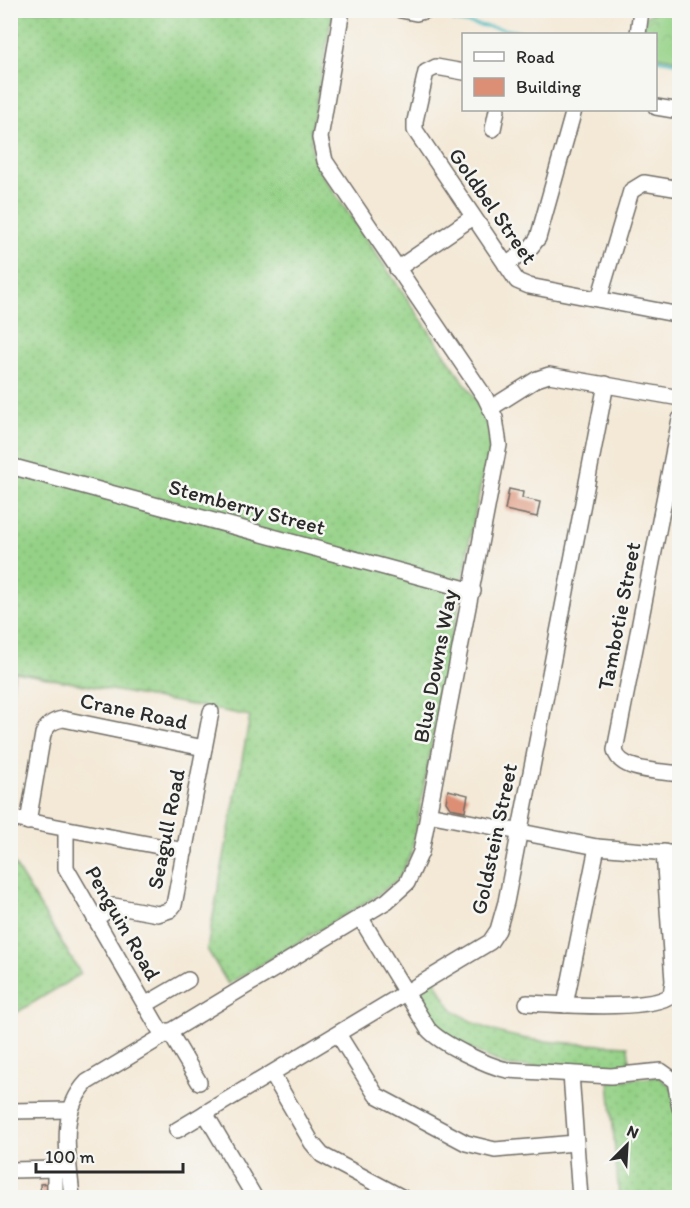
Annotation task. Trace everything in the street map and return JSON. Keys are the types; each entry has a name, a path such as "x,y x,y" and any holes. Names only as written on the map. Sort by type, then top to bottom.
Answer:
{"street":[{"name":"Blue Downs Way","path":"72,1197 64,1168 70,1110 77,1094 95,1075 387,901 407,884 418,864 499,457 498,431 491,408 325,161 320,138 342,10"},
{"path":"401,10 416,13 427,10"},
{"path":"638,33 641,10"},
{"name":"Goldbel Street","path":"462,72 436,67 426,72 422,80 415,126 420,139 517,281 524,285 599,299 678,310"},
{"path":"657,107 680,111"},
{"path":"493,129 496,111"},
{"path":"506,265 538,238 574,111"},
{"path":"599,299 631,191 644,183 680,189"},
{"path":"398,269 473,217"},
{"path":"491,408 543,376 554,375 680,398"},
{"name":"Goldstein Street","path":"177,1130 407,993 495,936 506,902 606,384"},
{"name":"Tambotie Street","path":"680,419 674,482 615,750 616,756 626,764 680,774"},
{"name":"Stemberry Street","path":"10,466 472,591"},
{"name":"Seagull Road","path":"95,919 114,906 158,914 170,910 176,899 211,712"},
{"name":"Crane Road","path":"28,822 44,735 50,724 56,720 63,719 204,748"},
{"path":"428,814 597,847 672,853 673,981 671,995 656,1002 565,1005 527,1003"},
{"path":"10,818 185,851"},
{"name":"Penguin Road","path":"66,829 66,868 145,1005 199,1082"},
{"path":"565,1005 597,847"},
{"path":"360,917 433,1035 492,1065 507,1070 611,1076 661,1071 675,1081 680,1108"},
{"path":"145,1005 188,980"},
{"path":"338,1034 376,1095 466,1143 495,1150 575,1143"},
{"path":"272,1074 312,1143 322,1155 404,1197"},
{"path":"571,1074 580,1197"},
{"path":"10,1111 70,1110"},
{"path":"205,1113 255,1197"},
{"path":"10,1170 64,1168"},
{"path":"55,1197 53,1181 64,1168"}],"green space":[{"path":"659,10 679,14 679,60 657,56 657,33 642,33 646,16"},
{"path":"11,11 333,11 311,131 312,151 318,169 482,408 490,432 490,457 483,474 459,593 458,616 452,632 412,851 399,878 375,897 228,984 207,949 250,716 15,672 11,694"},
{"path":"10,857 81,974 11,1016 10,1016"},
{"path":"435,980 452,1008 474,1023 516,1037 561,1043 628,1046 630,1070 507,1066 441,1035 417,999 419,991"},
{"path":"659,1077 674,1089 679,1155 679,1197 619,1197 609,1081"}],"building":[{"path":"509,489 523,492 522,498 540,502 537,517 505,510"},
{"path":"448,790 468,795 465,811 450,808 446,802"},
{"path":"51,1183 52,1198 41,1198 40,1184"}],"waterway":[{"path":"459,21 461,10"},
{"path":"454,21 527,33"},
{"path":"657,59 680,63"}]}
